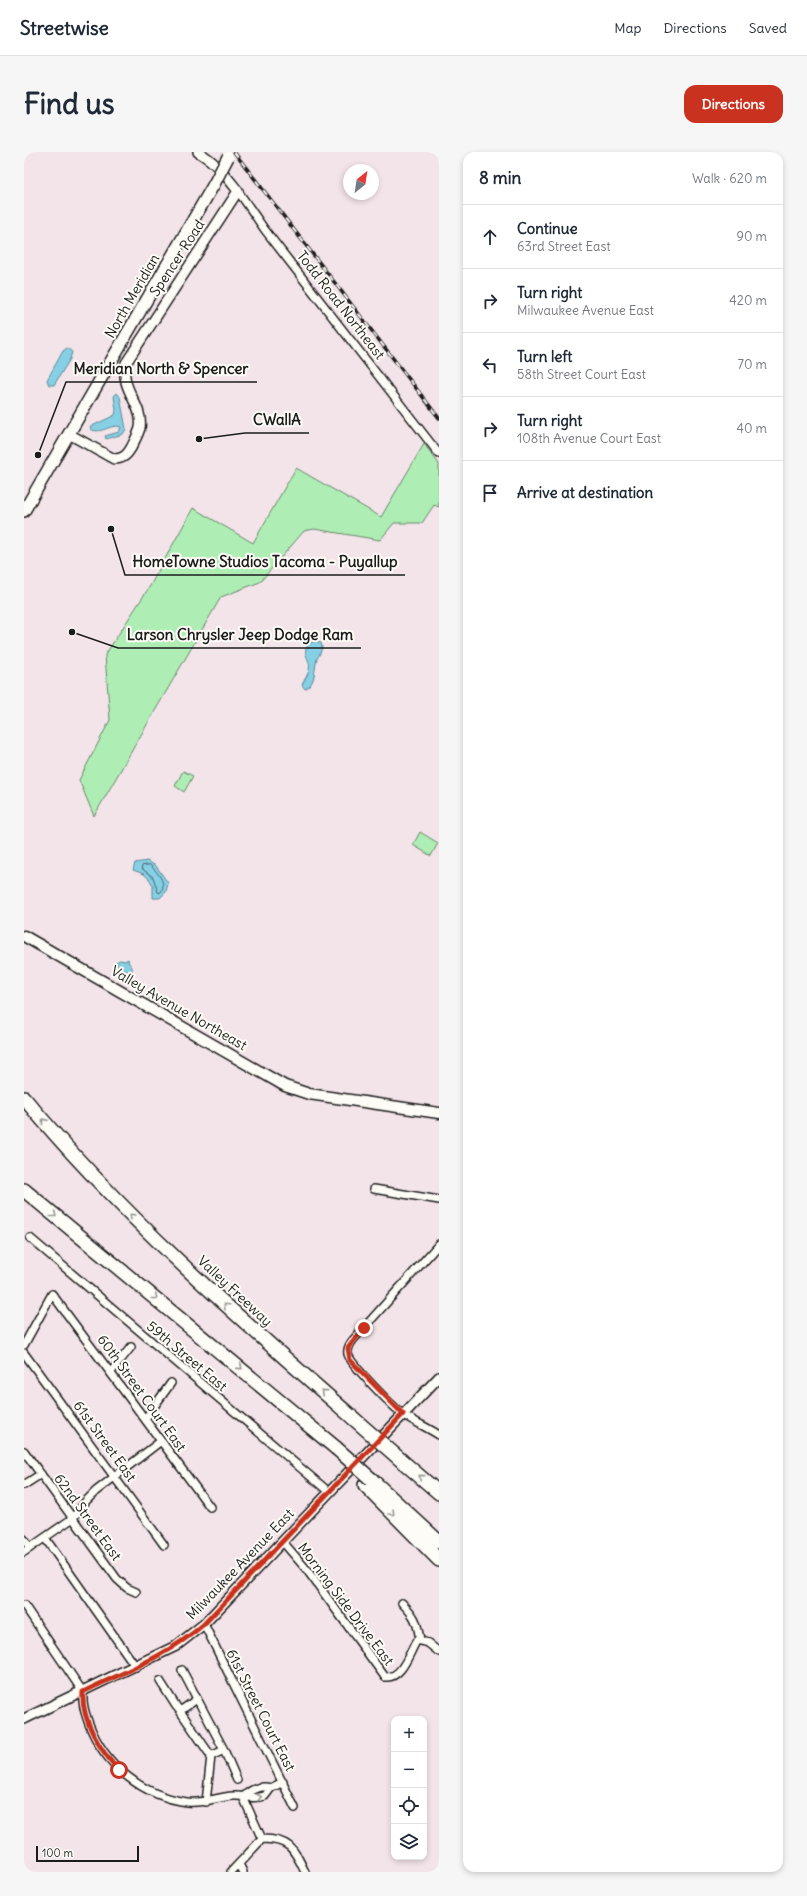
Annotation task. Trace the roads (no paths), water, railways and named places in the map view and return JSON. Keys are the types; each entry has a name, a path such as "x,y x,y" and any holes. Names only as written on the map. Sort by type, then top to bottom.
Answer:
{"highway":[{"name":"Valley Freeway","path":"24,1098 90,1175 240,1320 439,1493"},
{"path":"24,1190 287,1407 368,1482 439,1560"},
{"path":"368,1482 439,1542"}],"main road":[{"name":"North Meridian","path":"24,511 214,184 229,154"},
{"name":"Valley Avenue Northeast","path":"24,936 285,1086 297,1091 322,1096 439,1113"}],"street":[{"name":"Todd Road Northeast","path":"198,152 208,158 223,171 265,230 439,454"},
{"name":"Spencer Road","path":"69,434 114,460 122,458 128,454 138,434 140,415 125,381 124,371 126,363 238,191"},
{"path":"374,1189 439,1200"},
{"name":"59th Street East","path":"30,1238 329,1492"},
{"path":"439,1244 353,1340 348,1348 350,1360 403,1414 439,1435"},
{"name":"60th Street Court East","path":"24,1345 52,1294 210,1507"},
{"path":"111,1372 131,1347"},
{"name":"61st Street East","path":"24,1353 164,1545"},
{"name":"Milwaukee Avenue East","path":"24,1719 136,1667 187,1639 204,1624 283,1542 439,1377"},
{"path":"145,1418 171,1384"},
{"path":"24,1539 27,1550 73,1518 86,1501 115,1476 161,1441"},
{"name":"62nd Street East","path":"24,1451 117,1580 127,1588 136,1592"},
{"path":"24,1485 40,1474"},
{"path":"45,1538 136,1667"},
{"name":"Morning Side Drive East","path":"283,1542 307,1570 385,1677 392,1677 399,1672 417,1640 420,1640"},
{"path":"402,1603 413,1614 417,1621 420,1640 439,1652"},
{"path":"24,1605 83,1692 82,1706 93,1733 113,1764 135,1782 151,1791 178,1801 206,1802 233,1796 243,1797"},
{"name":"61st Street Court East","path":"204,1624 295,1808"},
{"path":"182,1670 224,1750 237,1780"},
{"path":"160,1681 211,1756 206,1802"},
{"path":"180,1711 197,1699"},
{"path":"211,1756 224,1750"},
{"path":"243,1797 248,1791 264,1786 271,1788 283,1782"},
{"path":"243,1797 262,1839"},
{"path":"231,1872 262,1839 271,1839 290,1846 295,1852 304,1872"},
{"path":"239,1864 243,1872"}],"water":[{"path":"67,348 72,352 70,359 54,385 49,385 47,380 63,351"},
{"path":"117,393 120,397 126,429 123,434 106,439 105,436 119,432 121,427 114,426 96,431 92,430 90,427 115,415 116,410 114,396"},
{"path":"315,641 321,643 321,652 317,659 313,680 309,687 305,689 302,685 309,670 306,650 310,643"},
{"path":"147,861 156,866 168,883 166,892 160,898 153,898 153,886 150,880 144,874 133,870 135,863"},
{"path":"127,959 132,967 132,974 114,963 120,960 126,961"}],"railway":[{"path":"234,152 439,418"}],"place":[{"name":"CWallA","path":"199,439"},
{"name":"Meridian North & Spencer","path":"38,455"},
{"name":"HomeTowne Studios Tacoma - Puyallup","path":"111,529"},
{"name":"Larson Chrysler Jeep Dodge Ram","path":"72,632"}]}
